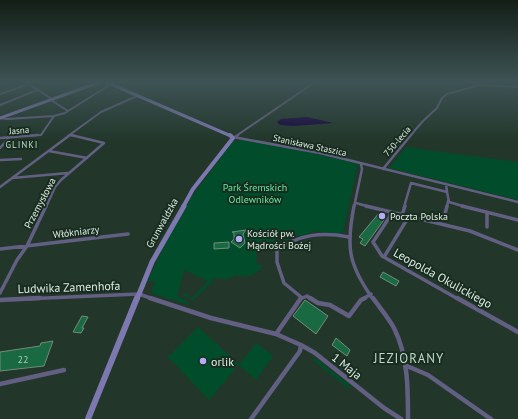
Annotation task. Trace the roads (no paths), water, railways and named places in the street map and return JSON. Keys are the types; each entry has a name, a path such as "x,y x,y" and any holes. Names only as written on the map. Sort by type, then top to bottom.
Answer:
{"main road":[{"path":"0,118 47,102"},
{"name":"Stanisława Staszica","path":"150,102 233,137"},
{"name":"Grunwaldzka","path":"88,419 152,262 178,214 197,184 233,137"}],"street":[{"path":"53,102 68,111"},
{"path":"0,118 7,119 54,116 68,111 83,102"},
{"path":"0,187 106,110 125,102"},
{"name":"Grunwaldzka","path":"233,137 286,102"},
{"name":"750-lecia","path":"383,169 424,120 438,108 441,102"},
{"name":"Jasna","path":"0,138 41,135 54,116"},
{"name":"Przemysłowa","path":"0,293 2,286 27,246 55,188 68,173 104,142 70,136"},
{"name":"Stanisława Staszica","path":"233,137 310,151 518,202"},
{"path":"0,148 10,138"},
{"path":"49,151 87,158"},
{"path":"0,160 21,159"},
{"path":"361,164 362,169 349,237 350,251 353,264 396,334 407,366 408,419"},
{"path":"12,178 68,173"},
{"path":"402,215 411,183 446,192"},
{"path":"444,214 448,201 446,184"},
{"path":"448,201 518,220"},
{"path":"356,203 482,235 518,250"},
{"name":"Leopolda Okulickiego","path":"391,212 389,218 372,242 384,257 518,332"},
{"path":"487,212 487,227"},
{"path":"384,257 406,221 407,216"},
{"path":"349,237 315,233 296,240 277,250 276,260 280,280 285,286 301,297 307,296 318,303 330,305 348,316 361,300 371,294"},
{"name":"Włókniarzy","path":"0,249 128,234"},
{"name":"Ludwika Zamenhofa","path":"0,300 85,295 139,294"},
{"name":"1 Maja","path":"139,294 211,318 276,334 301,345 401,419"},
{"path":"276,334 301,297"},
{"path":"251,419 300,351 301,345"},
{"path":"407,366 428,375 491,419"},
{"path":"0,384 64,370"}],"place":[{"name":"Poczta Polska","path":"382,216"},
{"name":"Kościół pw. Mądrości Bożej","path":"239,239"},
{"name":"orlik","path":"203,361"}],"district":[{"name":"GLINKI","path":"22,144"},
{"name":"JEZIORANY","path":"409,358"}],"park label":[{"name":"Park Śremskich Odlewników","path":"255,192"}]}
